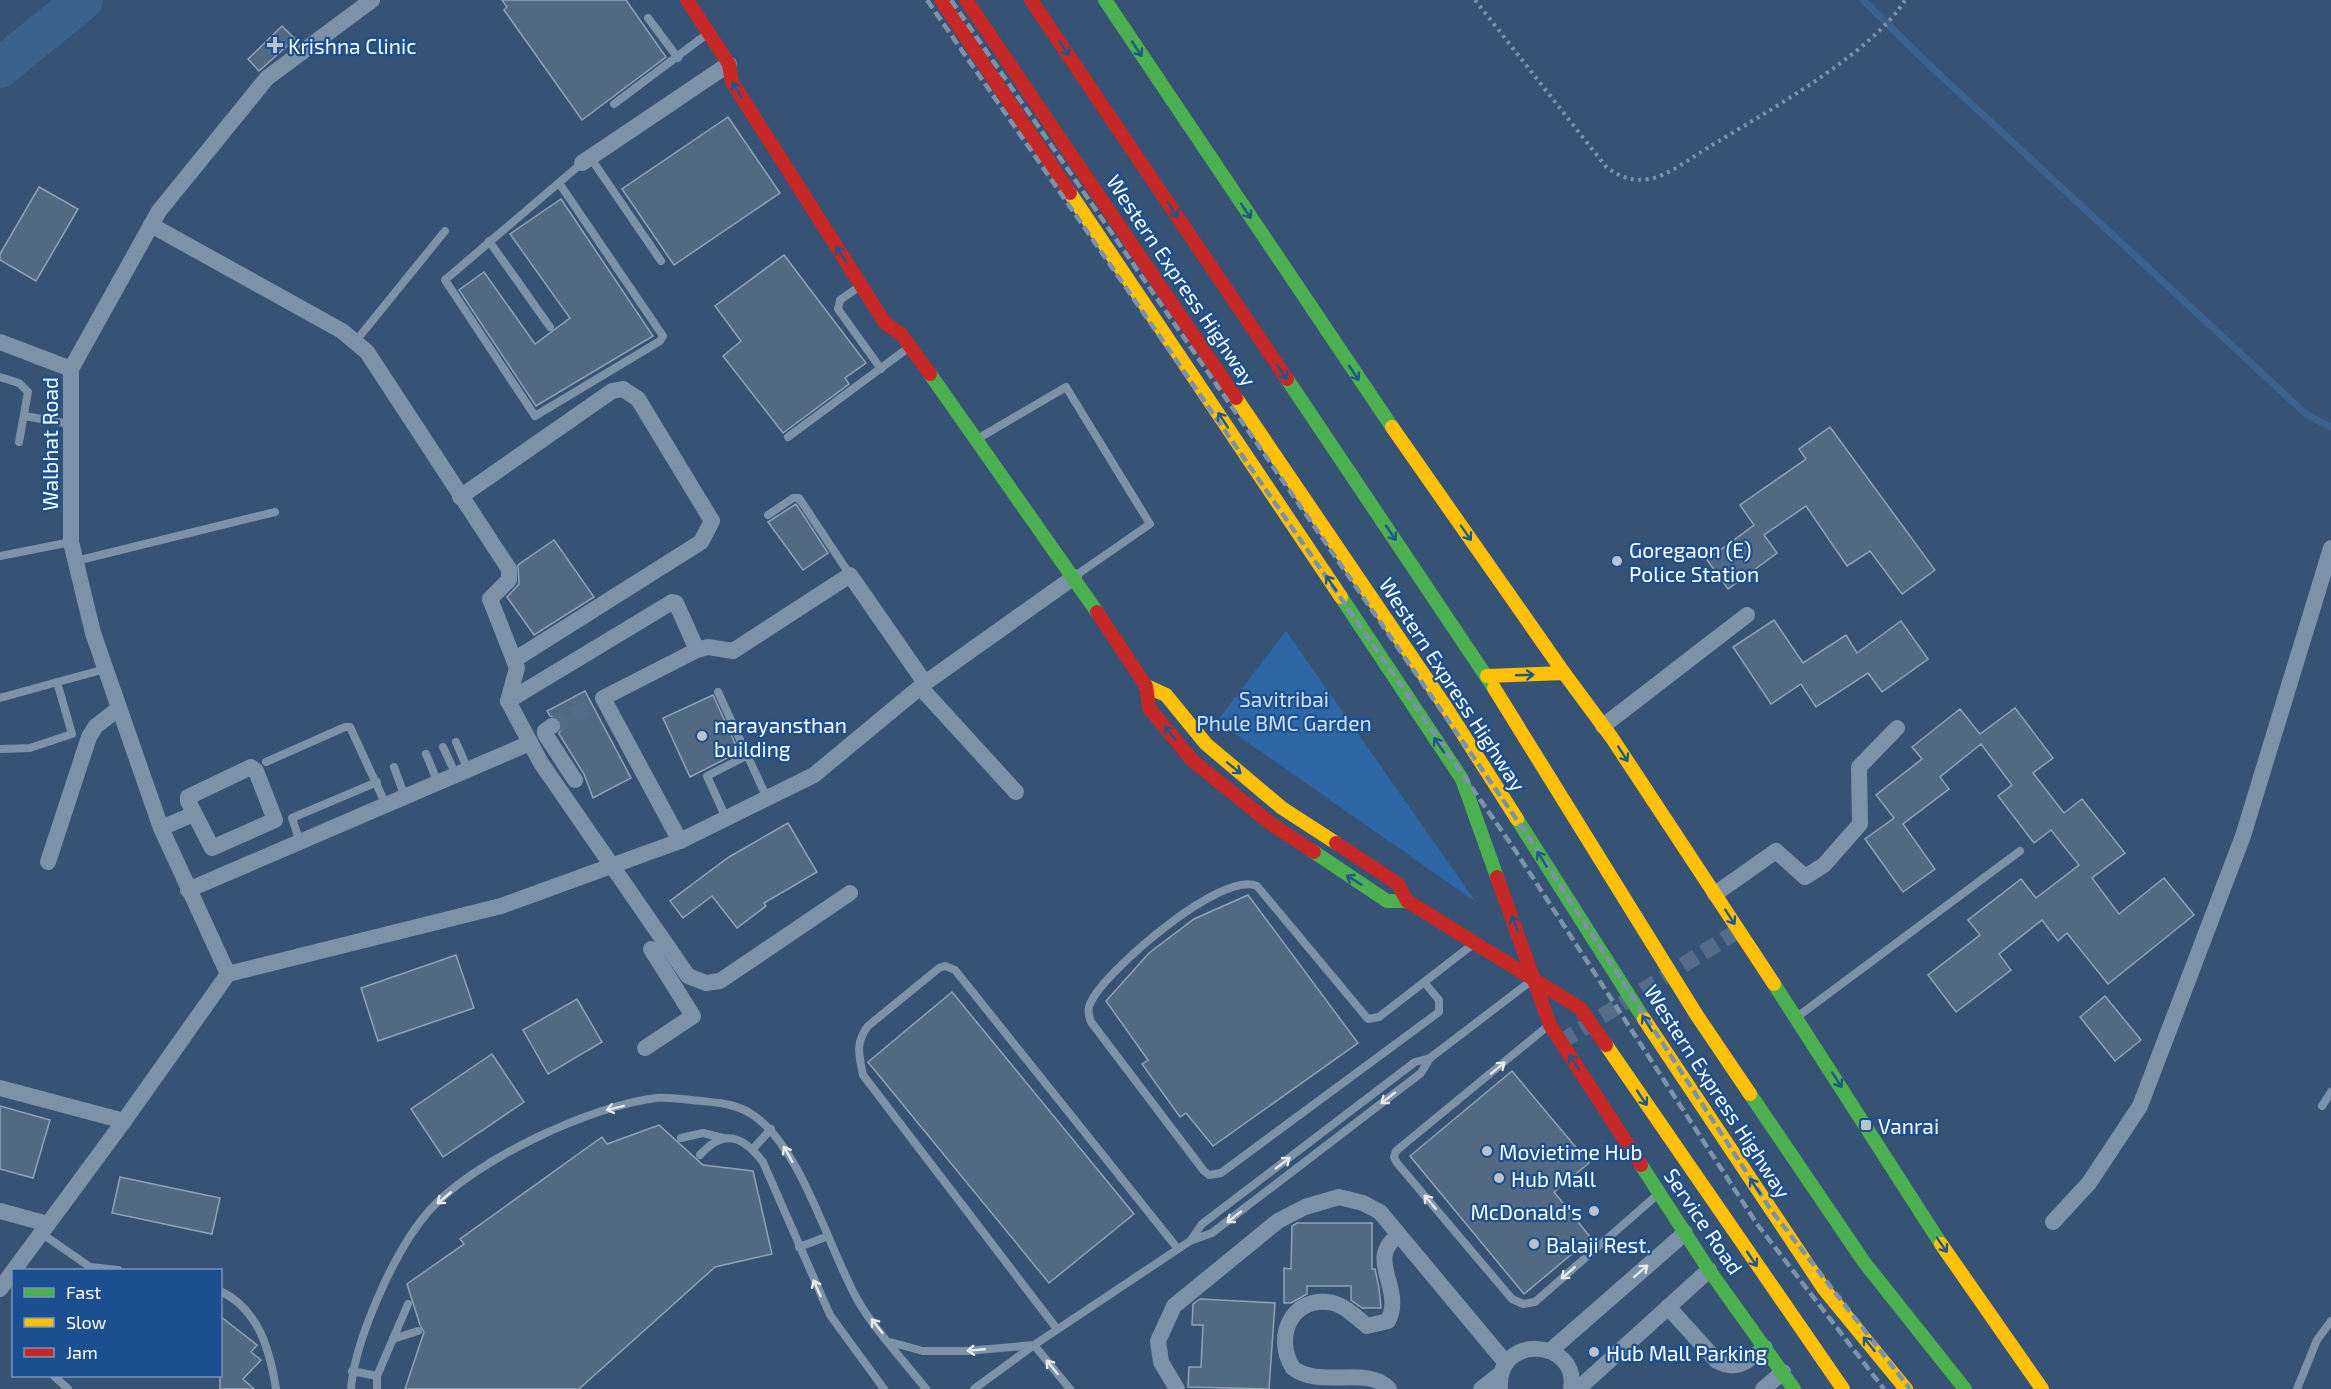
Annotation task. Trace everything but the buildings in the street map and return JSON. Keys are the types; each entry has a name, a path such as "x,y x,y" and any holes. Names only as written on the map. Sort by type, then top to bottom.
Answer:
{"main road":[{"path":"687,0 729,64 732,82 885,323 901,334 910,346 1074,577 1146,686 1149,708 1192,760 1270,823 1387,901 1407,901"},
{"name":"Service Road","path":"941,0 1462,779 1550,1025 1709,1270 1794,1389"},
{"name":"Western Express Highway","path":"966,0 1445,706 1656,1039 1824,1289 1906,1389"},
{"name":"Western Express Highway","path":"1031,0 1487,676 1703,1024 1864,1262 1965,1389"},
{"path":"1105,0 1373,400 1563,673 1603,726 1796,1018 1928,1226 2042,1389"},
{"path":"729,64 744,73"},
{"path":"784,164 798,156"},
{"path":"897,311 901,334"},
{"path":"1487,676 1563,673"},
{"path":"1146,686 1166,695 1206,744 1282,808 1398,884 1407,901 1580,1008 1843,1389"},
{"path":"1192,760 1206,744"},
{"path":"1270,823 1282,808"}],"street":[{"name":"Walbhat Road","path":"228,974 161,828 105,669 71,542 71,369 159,211 267,78 372,0"},
{"path":"586,160 729,64"},
{"path":"151,225 342,332 367,352 509,569 509,580 490,599 517,668 508,701 541,763 612,867 674,969 693,1016 645,1048"},
{"path":"0,342 71,369"},
{"path":"460,497 612,391 623,389 638,399 712,521 701,542 514,660"},
{"path":"2053,1222 2090,1183 2140,1106 2243,836 2331,548"},
{"path":"680,841 598,701 697,650 708,647 733,651 850,575 922,685 1016,792"},
{"path":"16,1269 228,974 501,906 680,841 814,775 922,685 1074,577"},
{"path":"508,701 672,602 676,603 697,650"},
{"path":"1603,726 1747,615"},
{"path":"48,862 89,737 96,726 118,709"},
{"path":"552,726 544,733 575,780"},
{"path":"1715,894 1776,851 1805,877 1824,865 1860,824 1859,767 1897,728"},
{"path":"188,890 530,743"},
{"path":"541,763 557,754"},
{"path":"251,767 256,771 276,818 212,848 194,814 188,801 190,796 251,767"},
{"path":"161,828 194,814"},
{"path":"651,949 674,969 694,980 706,983 720,981 850,893"},
{"path":"0,1088 124,1121"},
{"path":"1177,1389 1161,1362 1158,1341 1174,1306 1278,1221 1305,1207 1340,1197 1363,1203 1380,1212 1502,1375"},
{"path":"0,1211 45,1229"},
{"path":"1550,1351 1685,1233"},
{"path":"1389,1389 1377,1382 1334,1388 1318,1386 1302,1379 1285,1350 1285,1331 1291,1317 1301,1307 1314,1302 1330,1302 1340,1305 1366,1326 1388,1321 1394,1304 1383,1254 1389,1241 1399,1235"},
{"path":"1578,1389 1709,1270"},
{"path":"1668,1307 1717,1361 1727,1366 1742,1365 1765,1348"},
{"path":"1481,1389 1502,1375 1526,1349 1550,1351 1565,1363 1570,1372 1571,1389"},
{"path":"1763,1389 1783,1372"}],"lane":[{"path":"648,18 678,58"},
{"path":"614,104 678,58 708,33"},
{"path":"559,183 662,331 663,336 660,341 535,416 445,284 447,277 586,160 661,261"},
{"path":"355,342 446,231"},
{"path":"489,241 550,327"},
{"path":"861,285 840,300 838,309 881,369"},
{"path":"788,437 910,346"},
{"path":"0,377 25,386 28,393 19,442"},
{"path":"976,440 1066,387 1150,524 1074,577"},
{"path":"24,416 71,424"},
{"path":"768,515 793,498 799,498 850,575"},
{"path":"76,561 275,512"},
{"path":"0,556 71,542"},
{"path":"0,698 105,669"},
{"path":"0,749 30,748 72,734 57,682"},
{"path":"718,692 767,798"},
{"path":"266,762 348,726 354,730 386,805"},
{"path":"456,742 462,772"},
{"path":"443,747 462,772"},
{"path":"426,754 438,783"},
{"path":"726,818 707,776 748,755"},
{"path":"394,767 405,797"},
{"path":"300,842 292,818 377,782"},
{"path":"1796,1018 2020,851"},
{"path":"1424,982 1439,1000 1439,1012 1221,1173 1214,1175 1204,1171 1091,1022 1088,1013 1092,998 1143,944 1196,905 1241,883 1257,886 1368,1020 1379,1017 1424,982 1475,943"},
{"path":"1057,1329 863,1075 858,1044 867,1026 939,968 945,966 955,970 1178,1249"},
{"path":"1190,1241 1202,1224 1415,1062 1430,1058 1535,979"},
{"path":"1550,1025 1396,1151 1397,1163 1512,1299 1523,1304 1535,1302 1659,1193"},
{"path":"975,1389 1057,1329 1190,1241 1212,1233 1421,1073 1430,1058"},
{"path":"2322,1106 2331,1092"},
{"path":"351,1389 352,1371 370,1320 399,1254 429,1211 472,1175 528,1142 584,1116 657,1098 730,1104 752,1114 771,1129 788,1152 858,1301 926,1389"},
{"path":"753,1149 771,1129"},
{"path":"681,1138 703,1133 744,1141 753,1149 763,1162 821,1297 840,1331 884,1389"},
{"path":"700,1155 710,1144 723,1138"},
{"path":"45,1229 90,1267 109,1269"},
{"path":"800,1247 826,1236"},
{"path":"222,1292 234,1298 244,1308 263,1337 268,1347 276,1389"},
{"path":"377,1389 376,1376 408,1304"},
{"path":"2296,1389 2317,1340 2331,1321"},
{"path":"393,1339 418,1331"},
{"path":"890,1342 923,1351 967,1351 1034,1345"},
{"path":"1034,1345 1070,1389"},
{"path":"352,1371 376,1376"},
{"path":"55,1377 68,1389"}],"path":[{"path":"1475,0 1607,168 1626,180 1651,179 1686,161 1808,85 1864,42 1899,11 1905,0"}],"green space":[{"name":"Savitribai Phule BMC Garden","path":"1286,631 1476,902 1217,721"}],"waterway":[{"path":"0,68 83,0"},
{"path":"1863,0 1925,61 2307,415 2331,427"}],"tunnel":[{"path":"552,726 594,704"},
{"path":"1561,1042 1739,930"}],"railway":[{"path":"927,0 1515,850 1757,1224 1884,1389"},
{"path":"951,0 1530,839 1771,1210 1910,1389"}],"traffic: fast":[{"path":"1105,0 1392,427"},
{"path":"930,374 1097,612"},
{"path":"1287,379 1494,688"},
{"path":"1341,597 1462,779 1497,877"},
{"path":"1517,819 1644,1019"},
{"path":"1314,852 1387,901 1407,901"},
{"path":"1774,984 1941,1244"},
{"path":"1750,1094 1864,1262 1965,1389"},
{"path":"1641,1165 1709,1270 1794,1389"}],"traffic: slow":[{"path":"1070,193 1341,597"},
{"path":"1236,398 1445,706 1517,819"},
{"path":"1392,427 1564,673"},
{"path":"1487,676 1564,673 1612,738 1774,984"},
{"path":"1146,686 1166,695 1206,744 1282,808 1336,843"},
{"path":"1494,688 1696,1014 1750,1094"},
{"path":"1644,1019 1824,1289 1906,1389"},
{"path":"1606,1045 1843,1389"},
{"path":"1941,1244 2042,1389"}],"traffic: jam":[{"path":"687,0 729,64 732,82 885,323 901,334 930,374"},
{"path":"941,0 1070,193"},
{"path":"966,0 1236,398"},
{"path":"1031,0 1287,379"},
{"path":"1097,612 1146,686 1149,708 1192,760 1270,823 1314,852"},
{"path":"1336,843 1398,884 1407,901 1580,1008 1606,1045"},
{"path":"1497,877 1550,1025 1641,1165"}],"place":[{"name":"Krishna Clinic","path":"275,45"},
{"name":"Goregaon (E) Police Station","path":"1617,561"},
{"name":"narayansthan building","path":"702,736"},
{"name":"Vanrai","path":"1866,1125"},
{"name":"Movietime Hub","path":"1487,1151"},
{"name":"Hub Mall","path":"1499,1178"},
{"name":"McDonald's","path":"1594,1211"},
{"name":"Balaji Rest.","path":"1534,1244"},
{"name":"Hub Mall Parking","path":"1594,1352"}]}
